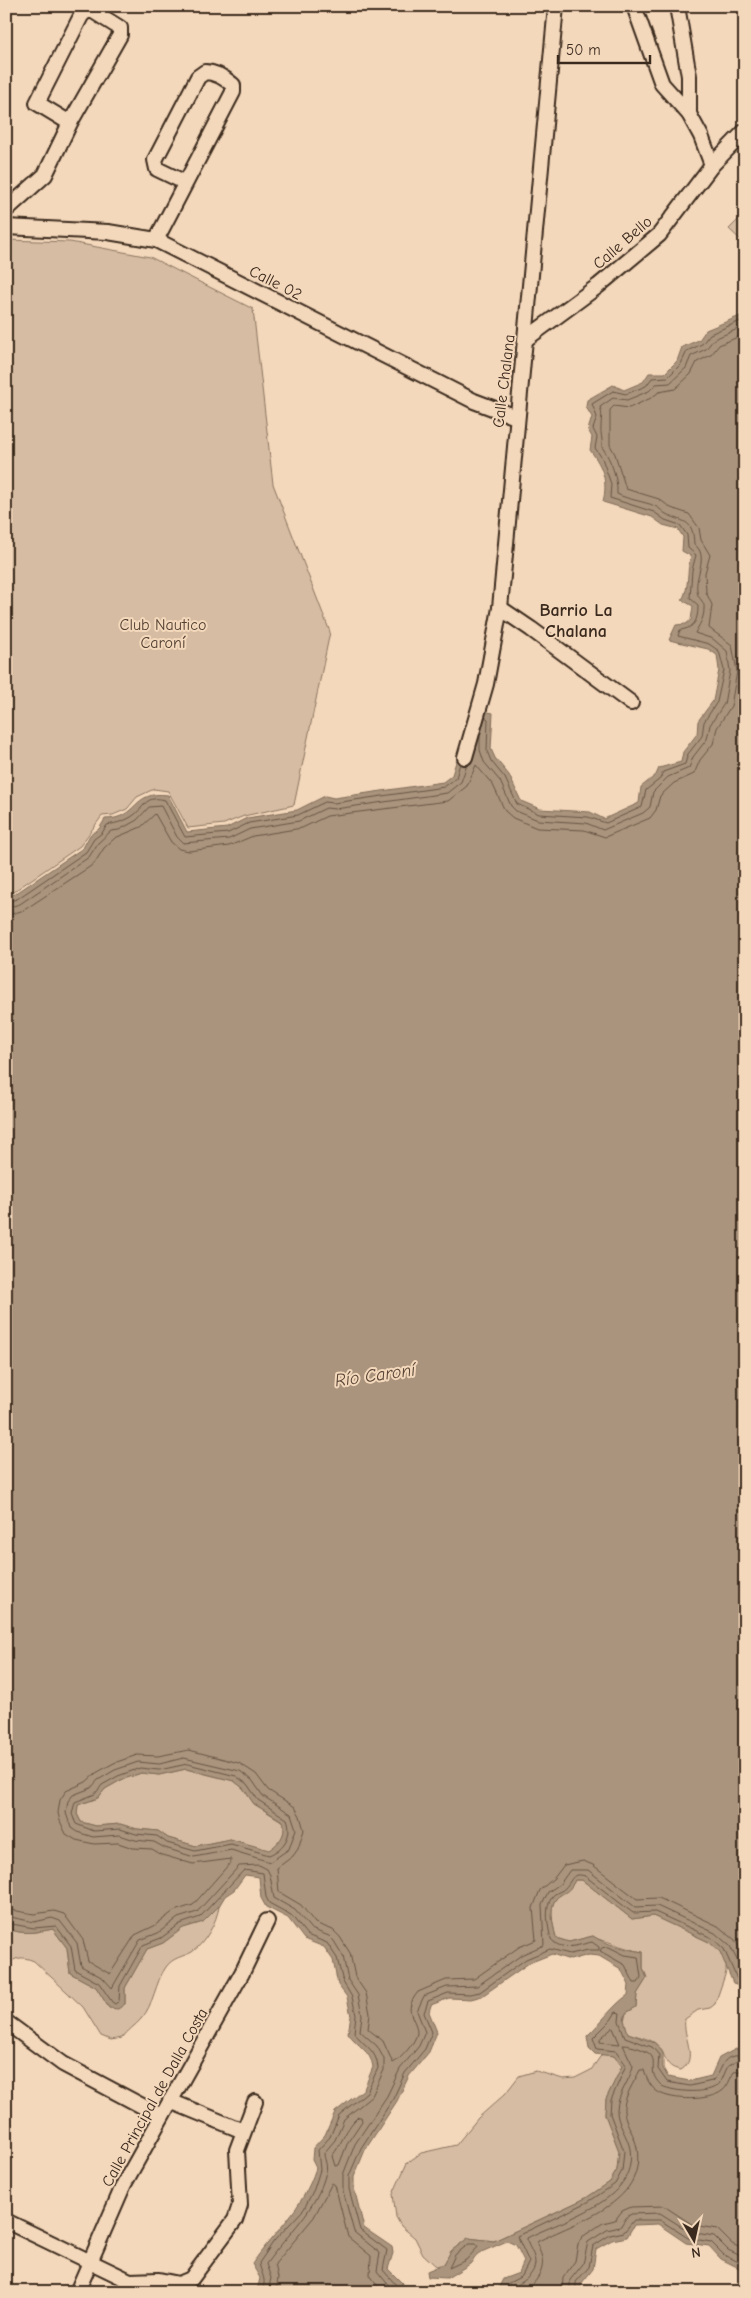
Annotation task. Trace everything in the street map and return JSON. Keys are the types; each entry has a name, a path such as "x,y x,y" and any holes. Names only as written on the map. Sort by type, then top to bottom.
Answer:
{"street":[{"name":"Calle Chalana","path":"465,757 486,684 500,608 516,417 526,339 556,6"},
{"path":"677,6 689,76 689,114"},
{"path":"635,7 662,84 689,114 701,136 712,165"},
{"path":"6,210 45,174 70,122 120,35 120,28 93,11 86,11 80,16 37,103 70,122"},
{"path":"156,240 184,182 233,92 233,85 228,80 210,72 205,72 198,77 154,160 157,169 184,182"},
{"name":"Calle Bello","path":"526,339 598,286 659,235 712,165 745,131"},
{"name":"Calle 02","path":"6,227 108,232 156,240 474,401 516,417"},
{"path":"500,608 631,703"},
{"name":"Calle Principal de Dalla Costa","path":"77,2292 124,2184 242,1974 267,1921"},
{"path":"6,2022 63,2064 161,2116"},
{"path":"170,2101 243,2131"},
{"path":"6,2221 130,2281 159,2280 174,2284 185,2283 191,2279 222,2241 236,2220 240,2205 236,2161 243,2131 255,2102"}],"green space":[{"path":"745,213 745,244 729,229"},
{"name":"Club Nautico Caroní","path":"6,240 70,242 150,257 253,309 273,484 330,632 294,805 244,816 224,824 188,828 168,791 154,789 137,797 127,809 113,815 102,816 80,846 13,892 7,894"},
{"path":"186,1769 234,1781 243,1788 254,1804 283,1822 284,1831 279,1842 269,1851 230,1839 196,1846 168,1838 158,1831 137,1829 120,1824 96,1826 81,1822 77,1814 78,1805 98,1798 105,1789 121,1780 141,1773 159,1775"},
{"path":"575,1880 582,1880 632,1919 653,1916 709,1942 720,1951 726,1962 726,1972 715,2004 710,2008 698,2010 685,2019 689,2060 681,2070 667,2063 662,2051 655,2043 628,2033 624,2020 626,2013 636,2007 637,1994 647,1978 643,1968 643,1952 600,1940 593,1936 569,1942 556,1938 552,1907 556,1899 568,1891"},
{"path":"219,1906 216,1919 206,1938 192,1952 175,1959 169,1964 159,1979 152,2000 145,2013 122,2038 111,2040 101,2036 83,2007 34,1961 19,1958 6,1965 6,1927 17,1932 53,1929 67,1948 70,1973 96,1987 109,2008 125,2004 125,1988 147,1949 163,1943 183,1928 203,1922"},
{"path":"602,2054 614,2056 622,2066 606,2099 605,2114 619,2151 617,2170 610,2182 586,2198 494,2241 468,2238 451,2251 444,2264 436,2266 423,2254 415,2238 401,2226 396,2217 393,2194 407,2163 421,2153 456,2145 478,2118 505,2094 519,2076 536,2071 563,2079 575,2078 591,2070"}],"water":[{"name":"Río Caroní","path":"745,314 745,1987 733,1983 720,1952 709,1942 653,1916 632,1919 582,1880 575,1880 568,1891 556,1899 552,1907 552,1913 556,1938 569,1942 593,1936 610,1944 643,1952 643,1968 647,1978 637,1994 636,2007 626,2013 624,2020 628,2033 655,2043 663,2053 663,2068 668,2077 690,2081 711,2076 719,2058 736,2049 745,2052 745,2271 721,2259 709,2246 686,2243 658,2224 634,2225 627,2237 612,2240 596,2249 593,2269 581,2284 581,2292 502,2292 499,2287 503,2279 519,2273 524,2261 516,2245 507,2241 479,2253 470,2264 447,2278 428,2277 427,2271 444,2264 451,2251 468,2238 494,2241 586,2198 610,2182 617,2170 619,2151 605,2115 606,2099 622,2066 614,2056 595,2054 589,2048 587,2036 628,1995 629,1985 621,1969 599,1956 589,1955 570,1960 552,1954 529,1963 482,1996 471,1999 449,1998 431,2005 429,2012 437,2032 429,2052 409,2076 397,2101 365,2150 354,2177 354,2188 364,2228 392,2247 393,2253 388,2269 402,2283 400,2292 250,2292 258,2287 260,2278 252,2264 296,2208 310,2183 316,2168 312,2160 313,2148 325,2135 335,2112 364,2089 373,2067 370,2057 348,2033 351,2016 347,1997 338,1985 333,1960 324,1947 304,1939 288,1918 266,1907 261,1898 259,1877 245,1875 234,1890 225,1896 219,1906 203,1922 183,1928 163,1943 147,1949 125,1988 125,2004 118,2009 109,2008 96,1987 70,1973 67,1948 53,1929 17,1932 6,1927 6,897 15,894 83,848 90,835 99,829 105,819 124,815 147,797 168,795 187,832 227,828 247,818 297,810 325,796 334,798 443,782 452,775 472,709 493,713 491,749 495,758 509,775 521,801 540,809 590,812 604,819 639,803 641,787 656,775 659,768 681,762 683,752 697,734 698,721 713,701 719,670 717,655 708,649 669,640 676,625 686,624 691,620 693,606 682,600 686,590 691,556 682,551 683,537 678,529 663,525 652,517 603,502 605,481 601,468 590,450 592,437 588,430 592,417 586,407 587,400 613,385 624,390 643,382 649,373 665,373 677,361 682,347 699,340 706,330","holes":["186,1769 234,1781 243,1788 254,1804 283,1821 283,1834 269,1850 230,1839 196,1846 168,1838 158,1831 137,1829 120,1824 96,1826 81,1822 77,1814 78,1805 98,1798 105,1789 121,1780 141,1773 159,1775"]}],"district":[{"name":"Barrio La Chalana","path":"576,620"}]}
